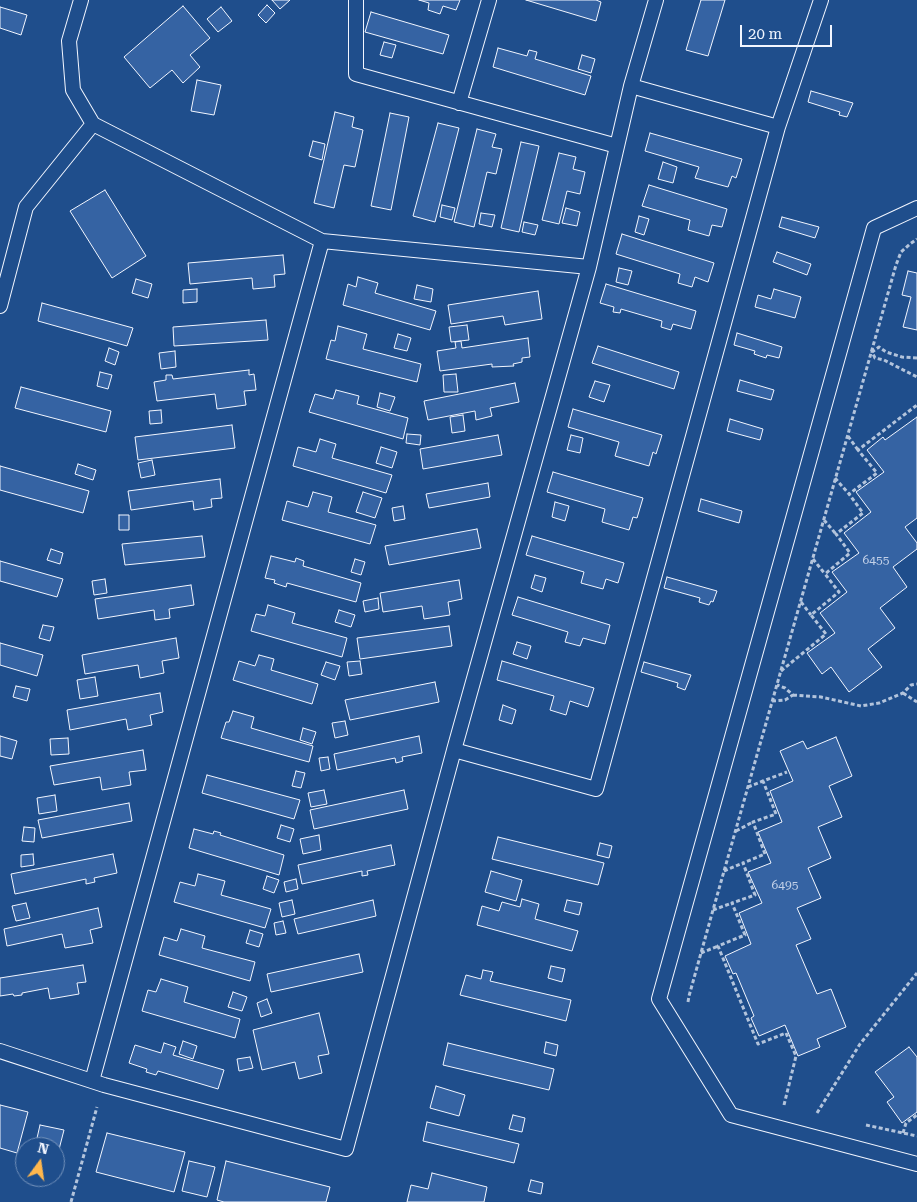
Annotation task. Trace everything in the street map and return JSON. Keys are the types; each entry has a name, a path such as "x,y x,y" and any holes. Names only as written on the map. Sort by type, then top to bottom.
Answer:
{"lane":[{"path":"81,0 69,42 73,90 93,124 322,241 589,267"},
{"path":"356,0 356,74 617,146"},
{"path":"459,103 489,0"},
{"path":"0,1052 98,1083 346,1149 454,750 589,267 631,86 656,0"},
{"path":"454,750 596,789 778,127 822,0"},
{"path":"631,86 778,127"},
{"path":"0,306 26,207 93,124"},
{"path":"917,208 874,228 659,999 731,1116 917,1164"},
{"path":"98,1083 322,241"}],"path":[{"path":"688,1006 689,996 713,910 896,265 900,252 917,240"},
{"path":"872,352 879,347 886,352 902,357 917,358"},
{"path":"872,352 875,358 884,360 917,377"},
{"path":"884,360 886,352"},
{"path":"858,450 917,405"},
{"path":"848,436 877,473 849,494"},
{"path":"835,478 862,513 836,534"},
{"path":"824,520 850,553 826,574"},
{"path":"811,615 838,592 813,559"},
{"path":"781,671 826,634 801,602"},
{"path":"772,702 785,700 793,695 821,697 861,706 879,703 902,693 911,685 917,684"},
{"path":"777,685 785,688 793,695"},
{"path":"902,693 917,702"},
{"path":"748,786 786,772"},
{"path":"736,831 753,822 776,814 763,781"},
{"path":"724,871 765,854 753,822"},
{"path":"713,910 755,895 743,862"},
{"path":"701,953 745,935 732,904"},
{"path":"718,946 758,1044 786,1033 796,1056 784,1105"},
{"path":"809,1111 817,1113 860,1044 917,973"},
{"path":"71,1202 98,1083"},
{"path":"776,1104 792,1107"},
{"path":"903,1133 906,1123 917,1115"},
{"path":"865,1124 917,1136"}],"building":[{"path":"272,0 290,0 280,9"},
{"path":"419,0 460,0 456,10 443,6 440,14 428,10 429,3"},
{"path":"526,0 596,0 601,2 596,21"},
{"path":"701,0 725,0 708,56 686,50"},
{"path":"267,5 275,13 266,23 258,15"},
{"path":"183,6 210,38 190,55 200,67 183,83 172,70 150,88 124,57"},
{"path":"0,7 27,15 21,35 0,28"},
{"path":"221,7 232,21 218,32 207,19"},
{"path":"371,12 449,35 443,54 365,32"},
{"path":"384,42 396,45 392,58 380,55"},
{"path":"498,48 527,56 529,50 537,52 535,59 591,76 585,95 493,67"},
{"path":"582,55 595,59 591,73 578,69"},
{"path":"197,80 221,85 214,115 191,111"},
{"path":"811,91 853,103 847,117 839,115 840,112 808,102"},
{"path":"335,112 354,117 352,127 363,130 355,167 344,165 334,208 314,203"},
{"path":"390,113 409,117 391,210 371,206"},
{"path":"438,123 459,128 435,222 413,216"},
{"path":"477,129 496,134 492,147 502,149 496,174 487,172 474,227 454,222"},
{"path":"650,133 742,159 736,178 732,176 728,187 695,178 699,167 645,151"},
{"path":"313,141 325,144 322,160 309,156"},
{"path":"521,142 539,146 519,232 501,228"},
{"path":"559,153 576,157 573,169 585,172 580,194 567,191 559,224 542,220"},
{"path":"663,162 677,167 673,183 658,179"},
{"path":"649,185 727,209 722,227 712,225 709,236 688,230 690,220 642,206"},
{"path":"105,190 146,256 112,278 70,211"},
{"path":"442,205 455,208 452,220 440,217"},
{"path":"566,208 580,212 577,226 562,223"},
{"path":"481,213 495,215 492,227 479,224"},
{"path":"639,216 649,219 644,235 635,232"},
{"path":"782,217 819,227 815,238 779,227"},
{"path":"524,222 538,225 535,235 522,232"},
{"path":"622,234 714,263 708,282 695,277 692,287 678,283 680,274 616,254"},
{"path":"777,252 811,264 807,275 773,262"},
{"path":"283,255 285,274 274,275 275,287 253,289 252,278 190,284 188,263"},
{"path":"619,268 632,271 628,285 616,282"},
{"path":"908,271 917,273 917,330 903,327 911,297 902,295"},
{"path":"358,277 378,283 375,293 436,311 430,330 343,305 348,284 356,287"},
{"path":"136,279 152,284 148,298 132,293"},
{"path":"606,284 696,311 691,329 673,324 671,330 661,327 662,321 621,309 620,313 613,312 614,307 600,303"},
{"path":"417,285 433,289 431,302 414,299"},
{"path":"197,289 197,302 183,303 183,290"},
{"path":"774,289 801,297 795,318 755,307 758,295 771,299"},
{"path":"538,291 542,319 505,325 503,316 451,324 448,305"},
{"path":"42,303 133,328 127,346 38,321"},
{"path":"266,320 268,340 174,346 173,327"},
{"path":"467,325 469,340 451,342 449,327"},
{"path":"338,326 367,334 363,349 421,364 417,382 326,359 331,340 335,341"},
{"path":"737,333 782,347 779,358 767,355 766,358 754,354 755,351 734,345"},
{"path":"398,334 411,338 407,351 394,348"},
{"path":"528,338 530,357 522,358 522,362 513,364 514,366 492,367 492,364 440,371 437,351 456,348 455,342 461,341 462,348"},
{"path":"598,346 679,372 674,389 592,363"},
{"path":"109,348 119,352 115,365 105,361"},
{"path":"175,351 176,367 161,369 159,353"},
{"path":"249,370 249,375 254,374 256,390 244,391 246,405 217,409 215,394 157,401 154,382 166,380 166,375 172,375 173,379"},
{"path":"100,372 112,375 108,389 97,386"},
{"path":"456,374 458,392 444,392 443,375"},
{"path":"740,380 774,390 771,400 737,391"},
{"path":"595,381 610,385 604,402 589,397"},
{"path":"515,383 519,402 490,408 492,416 476,420 475,411 428,420 424,401"},
{"path":"21,387 111,411 106,432 15,408"},
{"path":"336,390 359,396 357,404 408,418 403,439 309,412 315,394 333,399"},
{"path":"380,393 395,397 390,411 377,407"},
{"path":"573,409 662,435 656,454 653,452 649,466 615,456 619,442 568,427"},
{"path":"161,410 162,423 150,424 149,411"},
{"path":"463,415 465,431 452,433 450,417"},
{"path":"917,417 917,518 905,527 917,543 917,549 893,567 907,587 880,608 895,628 868,649 882,667 849,692 831,667 822,674 807,653 835,633 820,613 847,592 832,572 859,553 844,533 871,512 856,492 884,472 867,450 883,437 885,440"},
{"path":"730,419 763,429 760,440 727,431"},
{"path":"232,425 235,448 138,460 135,437"},
{"path":"407,434 421,435 420,445 406,443"},
{"path":"498,435 502,455 423,469 420,449"},
{"path":"571,435 583,438 580,453 567,450"},
{"path":"320,439 336,444 332,458 392,475 386,493 293,466 298,447 316,452"},
{"path":"381,447 397,452 392,468 376,463"},
{"path":"152,460 155,475 141,478 138,463"},
{"path":"78,464 96,470 93,480 75,474"},
{"path":"0,466 89,491 83,513 0,490"},
{"path":"553,472 643,498 637,518 633,517 629,530 602,522 605,509 547,492"},
{"path":"220,479 222,498 211,499 212,507 194,510 193,501 131,510 128,491"},
{"path":"488,483 490,497 429,508 426,494"},
{"path":"313,492 332,497 328,512 376,525 370,544 282,520 287,501 308,507"},
{"path":"363,492 382,498 375,518 356,512"},
{"path":"701,499 742,511 739,523 698,511"},
{"path":"555,502 569,506 565,521 552,517"},
{"path":"403,506 405,519 394,521 392,508"},
{"path":"119,515 129,515 129,530 119,530"},
{"path":"477,529 481,548 389,565 385,546"},
{"path":"202,536 205,557 125,565 122,544"},
{"path":"532,536 624,563 618,583 606,579 603,589 581,583 584,572 526,555"},
{"path":"51,549 63,553 60,564 47,560"},
{"path":"271,556 295,562 296,558 304,561 303,566 361,583 356,602 287,583 286,587 274,583 275,580 265,578"},
{"path":"355,559 365,562 361,575 351,572"},
{"path":"0,561 63,579 57,597 0,581"},
{"path":"535,575 546,578 542,592 531,588"},
{"path":"667,577 717,591 713,602 711,601 709,605 699,602 700,598 664,588"},
{"path":"105,579 107,593 94,595 92,581"},
{"path":"459,580 462,599 448,602 450,615 424,619 422,606 383,612 380,593"},
{"path":"191,585 194,605 169,609 170,618 155,620 154,610 98,619 95,599"},
{"path":"518,597 610,625 605,644 583,638 580,646 565,642 568,632 512,615"},
{"path":"378,598 379,609 365,612 363,601"},
{"path":"268,605 295,613 292,623 347,638 342,657 251,631 256,614 265,616"},
{"path":"339,610 355,615 351,627 335,622"},
{"path":"43,625 54,627 50,641 39,638"},
{"path":"449,626 452,646 360,659 357,638"},
{"path":"176,638 179,658 162,661 164,673 140,678 138,665 85,674 82,655"},
{"path":"517,642 531,646 527,659 513,654"},
{"path":"0,643 43,655 37,676 0,665"},
{"path":"259,655 274,659 271,670 318,684 312,704 233,680 239,661 255,666"},
{"path":"360,661 362,674 349,676 347,662"},
{"path":"502,661 594,688 588,707 570,701 566,715 550,710 554,696 497,680"},
{"path":"326,662 340,666 335,680 321,675"},
{"path":"644,662 691,675 685,690 677,687 678,683 641,672"},
{"path":"95,677 98,696 80,699 77,680"},
{"path":"435,682 439,702 350,720 345,700"},
{"path":"16,686 30,689 27,701 13,697"},
{"path":"160,693 163,712 150,715 152,725 128,730 126,719 70,730 67,710"},
{"path":"503,705 516,710 512,724 499,720"},
{"path":"233,711 254,717 251,728 313,746 309,762 221,738 226,722 229,722"},
{"path":"345,721 348,735 335,738 332,723"},
{"path":"303,728 316,732 312,744 300,740"},
{"path":"0,736 17,741 12,759 0,756"},
{"path":"419,736 422,753 402,757 403,761 396,763 395,758 337,770 334,754"},
{"path":"836,737 852,776 829,786 842,817 818,827 831,858 808,868 821,898 797,908 811,939 796,945 817,994 831,989 846,1027 817,1039 820,1047 798,1056 785,1025 759,1036 751,1018 754,1016 736,973 733,974 725,956 751,944 739,913 762,903 748,872 771,863 758,832 782,822 770,791 793,781 780,751 803,741 807,749"},
{"path":"68,738 69,754 51,755 50,739"},
{"path":"143,750 146,770 129,772 131,785 102,790 100,777 54,785 50,766"},
{"path":"328,757 330,769 321,771 319,758"},
{"path":"296,771 305,773 301,788 292,786"},
{"path":"207,775 300,800 294,819 202,793"},
{"path":"324,790 327,804 311,807 308,793"},
{"path":"404,790 408,809 314,829 310,810"},
{"path":"55,795 57,811 39,814 37,798"},
{"path":"129,803 132,821 42,838 38,820"},
{"path":"281,825 294,829 290,842 277,838"},
{"path":"24,827 35,828 34,842 22,841"},
{"path":"194,829 213,834 214,831 221,833 220,835 284,855 279,875 189,848"},
{"path":"319,835 321,850 303,854 300,839"},
{"path":"498,837 604,863 598,885 492,859"},
{"path":"600,843 612,846 609,858 597,855"},
{"path":"391,845 395,865 367,871 368,875 362,876 362,871 302,884 298,865"},
{"path":"33,854 34,865 21,867 21,855"},
{"path":"113,854 117,873 94,878 95,882 86,884 86,879 15,894 11,874"},
{"path":"491,871 522,880 516,901 485,892"},
{"path":"198,874 225,881 221,895 271,909 265,928 174,902 180,882 195,886"},
{"path":"267,876 279,880 274,893 263,889"},
{"path":"296,879 298,889 286,892 284,882"},
{"path":"522,899 539,904 535,919 578,931 572,951 477,925 482,906 499,911 502,902 520,907"},
{"path":"292,900 295,914 282,917 279,903"},
{"path":"373,900 376,916 298,934 294,919"},
{"path":"567,900 582,903 579,915 564,911"},
{"path":"26,903 30,918 16,921 12,906"},
{"path":"98,908 102,927 90,930 93,943 65,948 62,934 7,946 4,929"},
{"path":"283,921 286,933 276,935 274,923"},
{"path":"181,929 205,936 202,948 255,962 250,981 159,955 164,937 177,941"},
{"path":"250,930 263,934 259,947 246,943"},
{"path":"359,954 363,972 271,992 267,974"},
{"path":"83,965 86,982 77,983 79,994 50,999 48,988 22,993 22,995 0,996 0,978"},
{"path":"551,966 565,969 562,982 548,978"},
{"path":"483,970 493,972 490,981 571,1000 566,1021 460,995 466,975 481,979"},
{"path":"161,979 188,987 184,1002 240,1019 235,1038 142,1011 148,990 156,992"},
{"path":"233,992 247,997 242,1011 228,1007"},
{"path":"267,999 272,1013 261,1017 257,1003"},
{"path":"319,1013 329,1054 318,1056 322,1073 299,1079 295,1062 262,1070 253,1030"},
{"path":"183,1041 197,1046 193,1059 179,1054"},
{"path":"546,1042 558,1045 556,1056 544,1053"},
{"path":"164,1043 176,1047 173,1055 224,1070 218,1089 158,1071 156,1075 146,1072 147,1069 129,1063 135,1045 161,1053"},
{"path":"448,1043 554,1069 549,1090 443,1065"},
{"path":"909,1047 917,1057 917,1112 902,1123 887,1102 894,1097 875,1072"},
{"path":"250,1057 253,1068 239,1071 237,1059"},
{"path":"436,1086 465,1095 459,1116 430,1108"},
{"path":"0,1105 28,1112 21,1137 15,1137 15,1152 0,1148"},
{"path":"513,1115 525,1118 522,1132 509,1129"},
{"path":"427,1122 519,1144 514,1163 423,1141"},
{"path":"40,1125 64,1130 62,1137 37,1137"},
{"path":"107,1133 185,1152 174,1192 96,1172"},
{"path":"189,1161 215,1167 207,1197 182,1191"},
{"path":"226,1161 330,1187 326,1202 224,1202 217,1200"},
{"path":"432,1173 487,1187 484,1202 407,1202 411,1185 428,1189"},
{"path":"531,1180 543,1183 541,1194 528,1191"}]}
